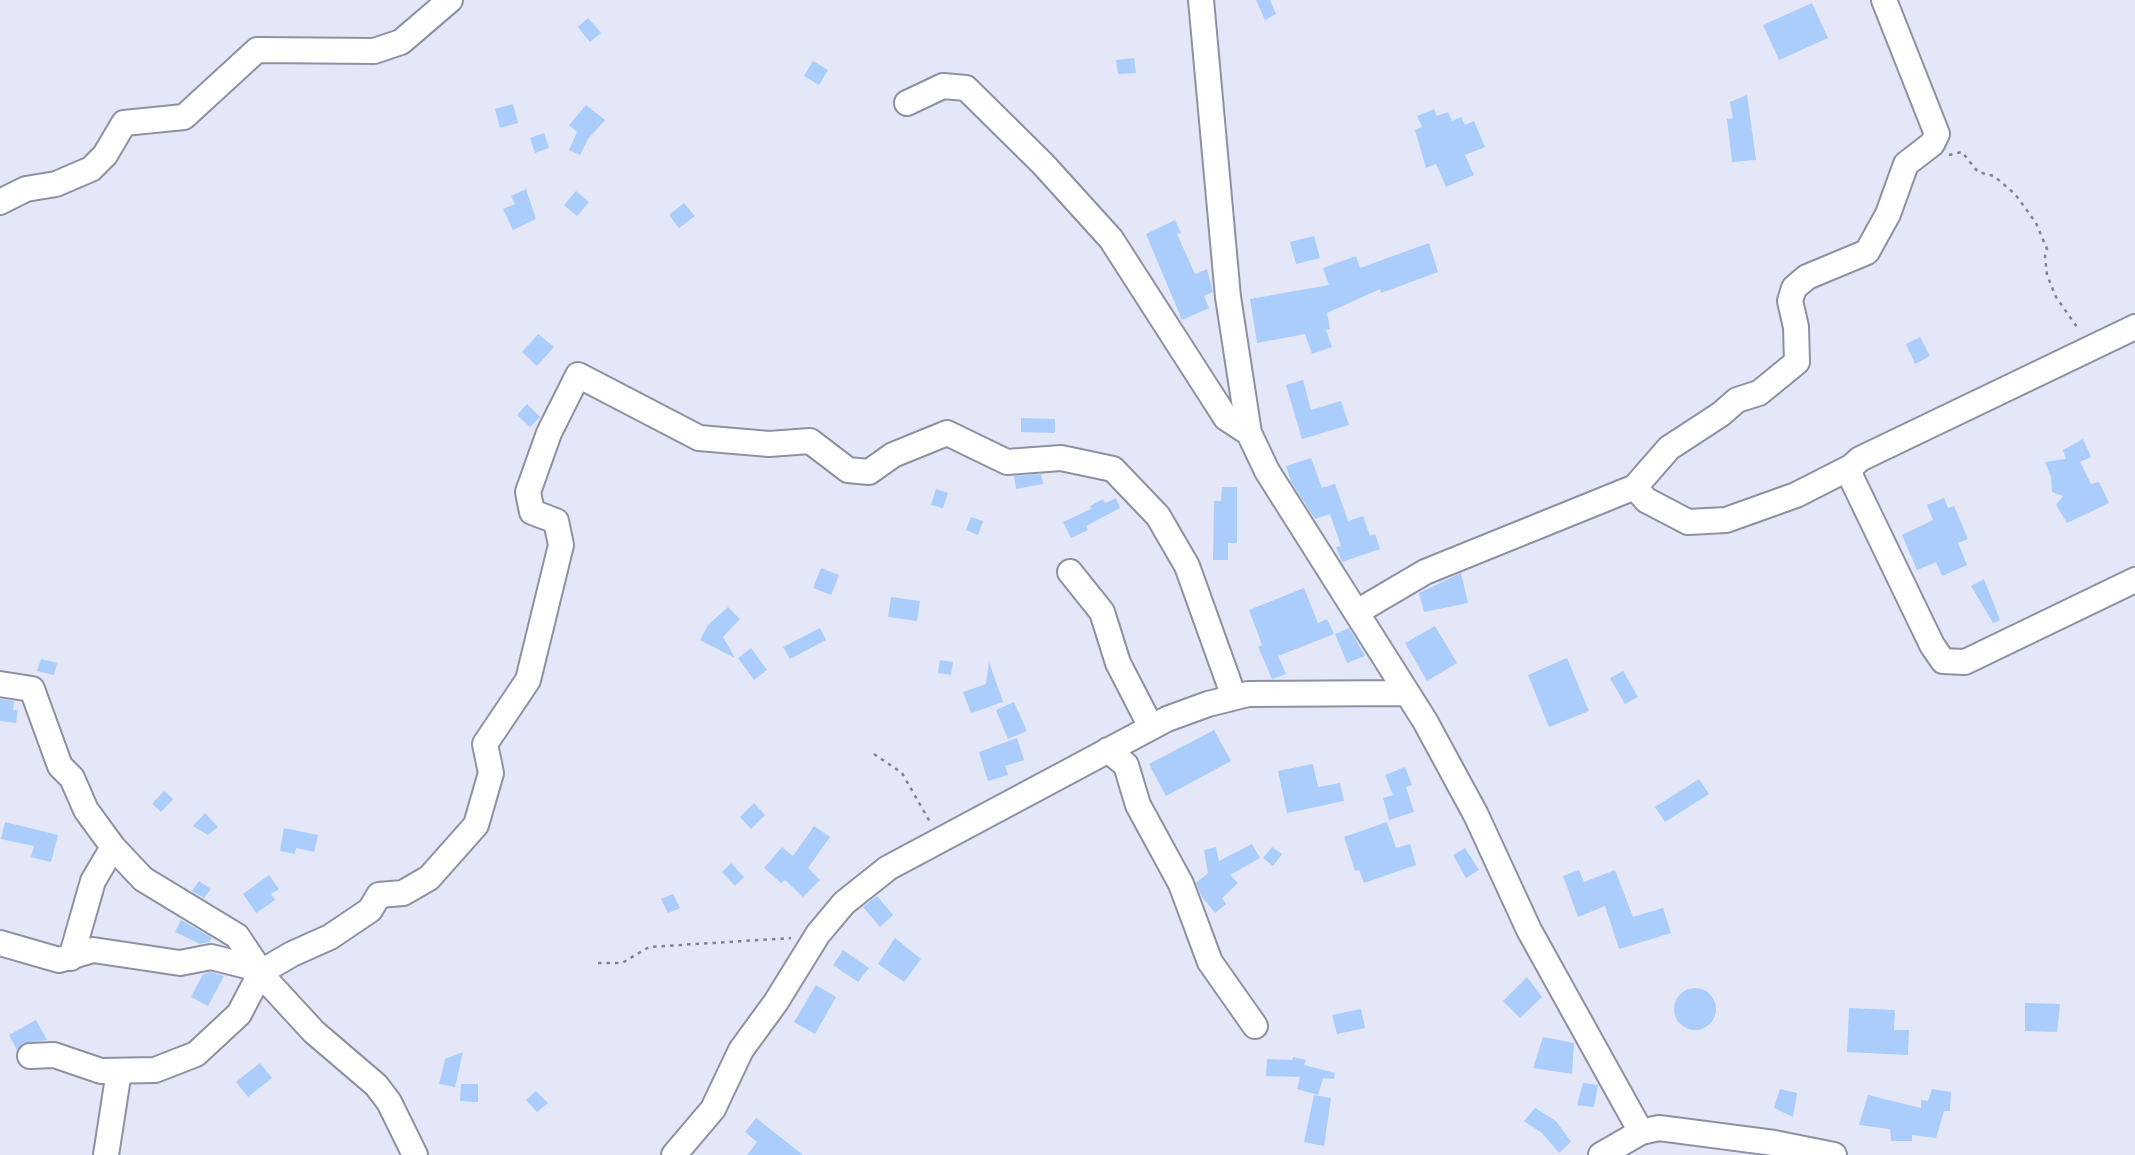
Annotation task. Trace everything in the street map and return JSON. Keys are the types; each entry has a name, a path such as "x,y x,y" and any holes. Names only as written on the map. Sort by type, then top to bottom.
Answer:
{"street":[{"path":"0,202 26,189 56,184 91,169 106,155 124,123 184,117 257,50 374,51 401,42 450,0"},
{"path":"1201,0 1228,297 1249,433 1268,471 1425,720 1476,815 1529,930 1641,1132"},
{"path":"1357,612 1425,572 1634,487 1669,448 1721,414 1737,400 1759,393 1797,362 1796,327 1790,301 1794,288 1807,277 1867,252 1888,214 1906,164 1932,144 1937,134 1884,0"},
{"path":"907,103 943,86 966,88 1043,164 1111,239 1226,418 1249,433"},
{"path":"1634,487 1646,500 1688,522 1726,520 1796,495 1851,467 1860,459 2135,327"},
{"path":"30,1056 54,1055 101,1071 119,1071 155,1070 196,1054 239,1014 261,972 330,937 370,910 379,895 403,893 429,878 475,825 491,773 485,744 528,680 561,545 556,521 532,512 528,492 549,433 578,375 699,438 769,444 810,441 848,470 869,471 893,455 947,433 1007,462 1061,458 1113,469 1158,516 1187,566 1234,697"},
{"path":"1851,467 1851,477 1932,645 1943,661 1965,662 2135,580"},
{"path":"1070,572 1102,612 1118,663 1151,727"},
{"path":"0,684 17,684 32,689 60,766 72,778 86,810 113,847 143,879 237,936 261,972 314,1032 376,1085 393,1109 415,1155"},
{"path":"674,1155 713,1109 741,1050 776,1002 818,934 844,903 888,868 1167,719 1248,694 1406,693"},
{"path":"1108,750 1126,765 1139,805 1181,884 1210,962 1255,1026"},
{"path":"71,958 93,881 113,847"},
{"path":"0,943 58,960 93,950 180,963 211,957 243,964 261,972"},
{"path":"106,1155 119,1071"},
{"path":"1601,1155 1641,1132 1659,1128 1691,1130 1829,1155"}],"path":[{"path":"1917,155 1928,159 1962,152 1979,172 1994,176 2015,194 2036,223 2047,249 2047,275 2056,296 2090,348"},
{"path":"874,754 902,773 940,840"},
{"path":"598,963 622,963 649,947 818,934"}],"building":[{"path":"1256,0 1270,0 1276,14 1265,20"},
{"path":"1812,3 1828,38 1779,60 1763,25"},
{"path":"588,18 601,33 590,42 578,27"},
{"path":"1134,58 1136,73 1118,74 1116,60"},
{"path":"813,61 828,70 819,85 804,76"},
{"path":"1747,95 1756,160 1732,162 1727,119 1733,118 1730,102"},
{"path":"513,104 518,123 500,128 495,109"},
{"path":"586,105 605,120 588,139 580,155 569,150 577,132 569,125"},
{"path":"1434,109 1437,116 1448,112 1452,121 1461,117 1465,125 1474,121 1485,147 1465,155 1474,175 1446,187 1436,164 1426,168 1415,130 1422,127 1417,116"},
{"path":"544,133 549,148 535,153 530,138"},
{"path":"526,189 536,219 513,230 503,209 515,204 511,196"},
{"path":"576,191 589,202 577,216 564,205"},
{"path":"684,203 695,216 679,228 669,215"},
{"path":"1175,220 1181,233 1177,234 1195,274 1207,269 1213,292 1204,296 1209,308 1182,320 1146,234"},
{"path":"1314,236 1320,258 1296,264 1290,242"},
{"path":"1429,243 1438,272 1381,293 1380,289 1327,313 1330,329 1326,330 1332,347 1312,354 1305,334 1257,343 1250,299 1329,285 1323,268 1356,256 1360,268"},
{"path":"538,334 554,347 537,366 522,352"},
{"path":"1920,337 1930,356 1915,364 1906,344"},
{"path":"1303,380 1311,410 1341,401 1349,425 1302,439 1286,385"},
{"path":"527,404 540,417 530,427 517,415"},
{"path":"1021,418 1055,419 1055,433 1021,432"},
{"path":"2083,439 2091,457 2080,462 2091,484 2099,482 2109,503 2067,523 2056,505 2063,496 2052,492 2051,477 2045,462 2066,459 2063,450"},
{"path":"1311,458 1322,488 1335,484 1348,521 1363,516 1370,536 1375,534 1380,549 1342,562 1336,547 1341,546 1330,514 1315,519 1291,482 1286,466"},
{"path":"1041,474 1043,484 1016,489 1014,476"},
{"path":"1222,487 1237,487 1237,543 1228,543 1228,560 1213,560 1214,501 1221,501"},
{"path":"936,489 948,493 943,508 931,505"},
{"path":"1116,498 1120,508 1086,526 1088,530 1071,538 1063,522 1091,509 1090,506 1103,499 1105,503"},
{"path":"1944,498 1948,508 1954,506 1968,539 1958,543 1967,565 1942,576 1936,562 1917,570 1902,535 1933,520 1927,505"},
{"path":"971,517 983,521 978,535 966,530"},
{"path":"821,568 839,575 831,595 813,588"},
{"path":"1461,573 1468,603 1424,612 1419,593"},
{"path":"1984,579 2000,620 1993,623 1971,586"},
{"path":"1304,588 1318,623 1327,619 1334,634 1278,656 1286,674 1272,679 1258,647 1262,645 1249,610"},
{"path":"891,597 920,601 917,621 888,617"},
{"path":"728,607 740,619 723,637 735,658 700,640 708,625"},
{"path":"1435,626 1457,663 1427,681 1405,643"},
{"path":"820,628 826,640 790,659 783,647"},
{"path":"1349,628 1365,656 1347,663 1335,634"},
{"path":"751,648 767,670 754,680 738,658"},
{"path":"1567,658 1589,711 1549,727 1528,675"},
{"path":"41,659 57,663 54,675 37,671"},
{"path":"940,660 953,662 951,675 938,673"},
{"path":"989,662 1003,702 971,713 963,692 986,684"},
{"path":"1623,671 1638,697 1625,704 1610,678"},
{"path":"0,699 14,701 13,710 18,710 16,723 0,721"},
{"path":"1014,702 1027,731 1008,739 996,710"},
{"path":"1214,730 1231,761 1166,796 1149,764"},
{"path":"1017,738 1024,760 1005,766 1008,775 988,781 979,752"},
{"path":"1313,764 1318,787 1340,783 1344,801 1287,813 1278,771"},
{"path":"1405,767 1412,785 1406,787 1414,812 1389,820 1383,798 1393,795 1385,775"},
{"path":"1699,779 1709,794 1665,822 1655,807"},
{"path":"164,791 173,799 161,812 152,804"},
{"path":"754,803 765,815 751,829 740,817"},
{"path":"205,813 218,827 208,835 193,826"},
{"path":"5,822 58,835 51,862 31,857 34,846 1,839"},
{"path":"1387,822 1396,848 1410,844 1416,865 1364,883 1359,870 1355,871 1344,837"},
{"path":"814,826 830,837 808,868 820,880 803,897 785,880 781,883 764,868 782,847 793,856"},
{"path":"284,828 318,835 314,852 296,848 295,854 280,851"},
{"path":"1252,844 1260,858 1230,875 1238,883 1222,898 1226,904 1215,913 1202,897 1196,883 1208,873 1204,850 1216,847 1219,861"},
{"path":"1272,847 1282,854 1273,866 1263,858"},
{"path":"1465,848 1479,870 1466,878 1453,855"},
{"path":"731,863 744,877 735,886 722,872"},
{"path":"1579,870 1584,882 1615,870 1633,917 1663,908 1671,933 1619,949 1605,906 1578,917 1563,876"},
{"path":"269,875 279,889 271,894 275,900 256,913 243,894"},
{"path":"199,881 211,889 204,898 192,891"},
{"path":"673,894 680,908 668,913 661,899"},
{"path":"877,896 893,915 880,927 863,907"},
{"path":"181,920 212,938 209,942 200,944 175,932"},
{"path":"895,938 921,959 904,982 878,964"},
{"path":"843,950 869,968 858,982 833,965"},
{"path":"211,972 224,976 208,1006 191,997 203,974"},
{"path":"1527,977 1542,997 1520,1018 1503,1001"},
{"path":"816,985 836,997 815,1034 794,1022"},
{"path":"1695,988 1710,994 1716,1009 1710,1024 1695,1030 1680,1024 1674,1009 1680,994"},
{"path":"2025,1003 2060,1004 2057,1032 2025,1031"},
{"path":"1849,1008 1895,1010 1894,1030 1909,1030 1908,1055 1847,1052"},
{"path":"1361,1009 1365,1028 1337,1034 1332,1015"},
{"path":"36,1020 47,1040 23,1043 17,1050 9,1035"},
{"path":"1543,1037 1574,1043 1572,1074 1533,1068"},
{"path":"463,1052 455,1087 439,1084 445,1059"},
{"path":"1293,1057 1306,1060 1304,1065 1335,1073 1334,1079 1323,1078 1318,1095 1297,1089 1300,1077 1266,1076 1267,1059 1292,1060"},
{"path":"260,1063 272,1078 248,1097 236,1082"},
{"path":"1583,1083 1598,1085 1594,1107 1577,1105"},
{"path":"461,1084 478,1084 478,1102 460,1101"},
{"path":"1780,1089 1797,1093 1793,1117 1774,1108"},
{"path":"1932,1089 1951,1092 1950,1111 1944,1111 1936,1138 1912,1135 1912,1141 1891,1141 1890,1129 1859,1125 1868,1095 1921,1108 1921,1100 1928,1101"},
{"path":"536,1091 548,1103 537,1112 526,1100"},
{"path":"1314,1095 1331,1098 1324,1146 1304,1142"},
{"path":"1535,1108 1556,1121 1571,1142 1559,1153 1542,1133 1524,1121"},
{"path":"756,1118 803,1155 747,1155 757,1142 745,1132"}]}
